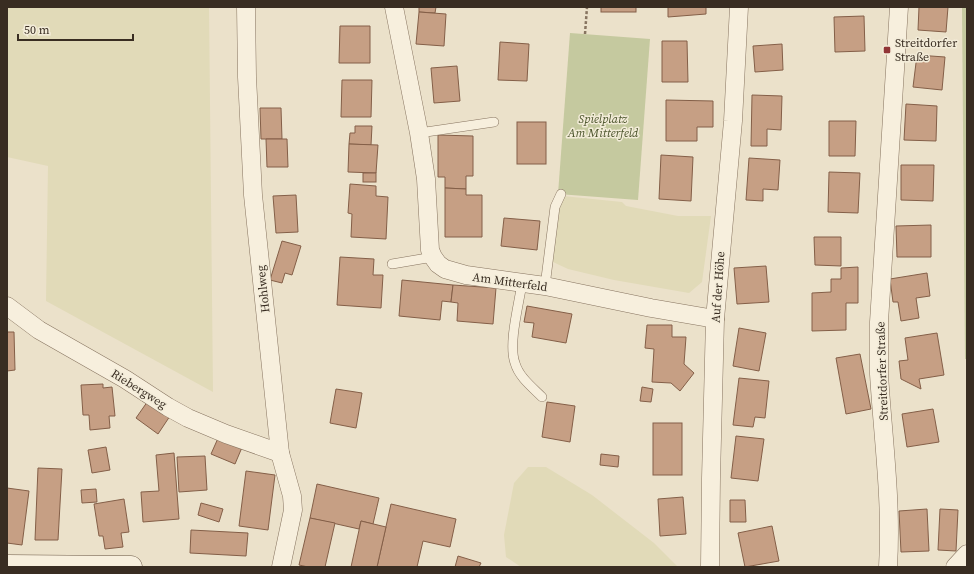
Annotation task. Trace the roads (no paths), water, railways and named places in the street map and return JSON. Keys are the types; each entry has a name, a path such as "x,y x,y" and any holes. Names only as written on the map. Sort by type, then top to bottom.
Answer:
{"street":[{"name":"Hohlweg","path":"246,7 247,77 253,195 280,453 292,496 293,510 281,567"},
{"path":"394,7 419,133 426,179 429,244 433,256"},
{"name":"Auf der Höhe","path":"710,567 715,319 733,121 739,7"},
{"name":"Streitdorfer Straße","path":"888,567 890,541 889,507 879,374 879,322 898,7"},
{"name":"Am Mitterfeld","path":"433,256 438,264 453,272 484,278 545,286 651,308 715,319"},
{"name":"Riebergweg","path":"7,306 39,330 125,379 188,418 226,434 280,453"},
{"path":"956,567 967,554"},
{"path":"7,566 130,567"}],"lane":[{"path":"419,133 494,122"},
{"path":"545,286 556,207 561,194"},
{"path":"392,264 433,256"},
{"path":"522,283 514,335 513,349 515,364 524,380 542,397"}],"place":[{"name":"Streitdorfer Straße","path":"887,50"}],"park label":[{"name":"Spielplatz Am Mitterfeld","path":"603,126"}]}
